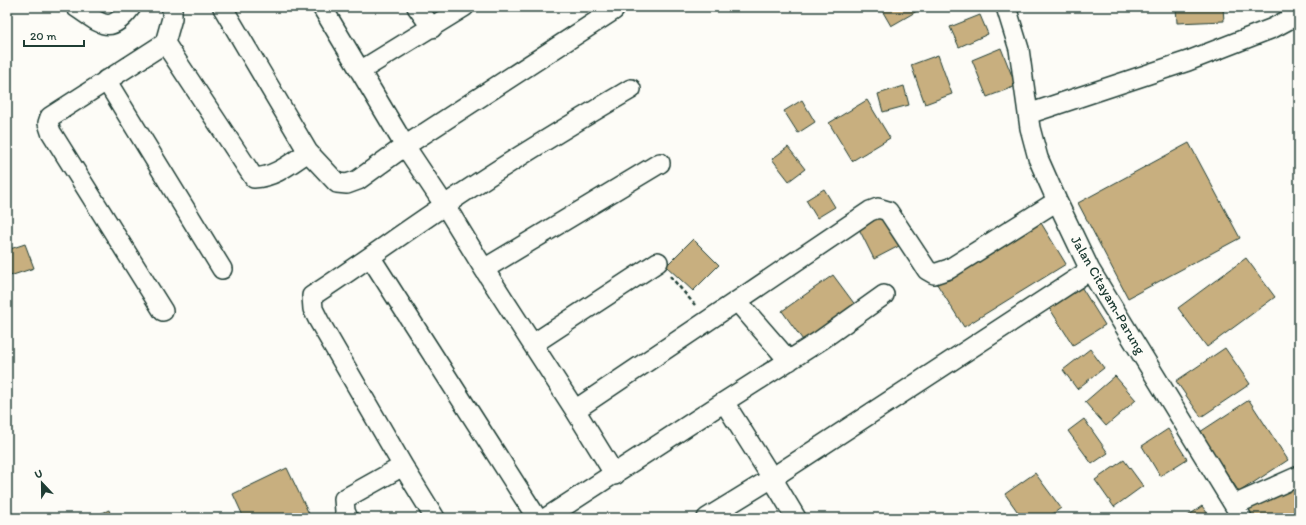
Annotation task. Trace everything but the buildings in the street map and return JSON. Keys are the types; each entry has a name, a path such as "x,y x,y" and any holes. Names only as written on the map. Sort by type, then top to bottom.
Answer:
{"street":[{"path":"76,7 103,25 112,24 121,20 132,7"},
{"path":"163,311 52,132 48,123 50,117 165,43 172,18 172,7"},
{"path":"222,7 308,152 337,183 347,184 358,180 405,146 614,10"},
{"path":"322,7 405,146 445,205 484,270 533,344 615,475"},
{"path":"417,7 432,28"},
{"path":"360,71 464,7"},
{"name":"Jalan Citayam-Parung","path":"1006,7 1019,49 1028,114 1038,158 1057,201 1090,270 1238,511"},
{"path":"1028,114 1188,61 1273,28 1299,14"},
{"path":"165,43 254,178 264,178 275,174 308,152"},
{"path":"106,80 222,268"},
{"path":"435,518 403,466 313,309 312,296 371,258 445,205 547,138 631,89"},
{"path":"484,270 660,163"},
{"path":"575,410 870,211 878,208 888,212 927,270 934,274 949,269 1057,201"},
{"path":"371,258 537,518"},
{"path":"533,344 658,262"},
{"path":"707,518 772,478 1090,270"},
{"path":"546,518 615,475 724,402 821,340 884,294"},
{"path":"737,301 789,361"},
{"path":"724,402 796,518"},
{"path":"348,518 345,510 344,499 403,466"},
{"path":"1238,511 1299,476"}],"path":[{"path":"658,262 708,320"}]}
